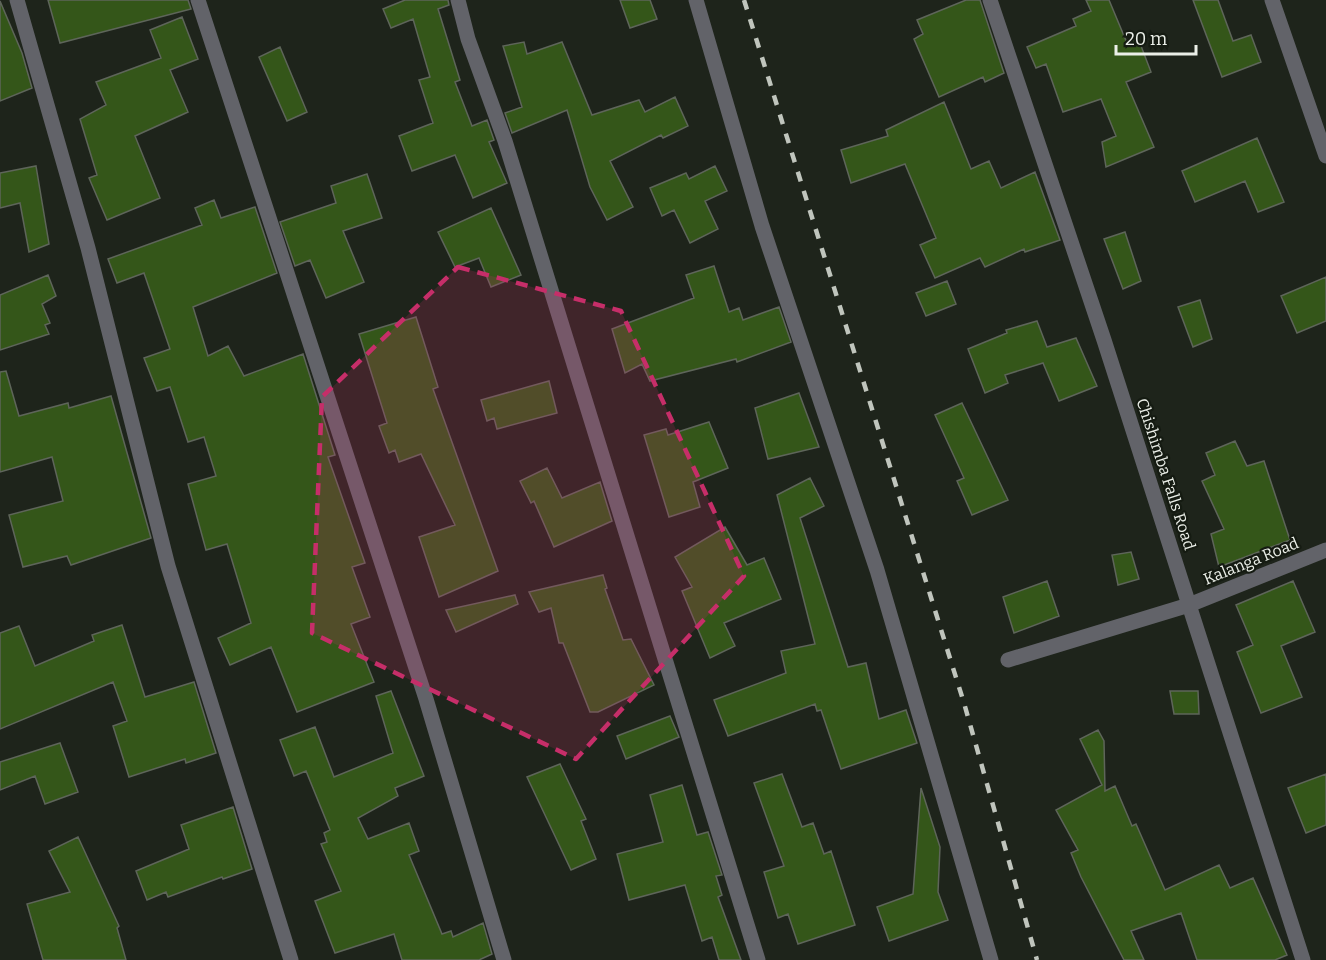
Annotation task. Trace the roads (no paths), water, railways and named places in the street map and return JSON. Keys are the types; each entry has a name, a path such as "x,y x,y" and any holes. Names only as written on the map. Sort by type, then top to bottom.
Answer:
{"street":[{"path":"17,0 88,248 168,566 291,960"},
{"path":"198,0 426,699 504,960"},
{"path":"458,0 468,39 505,141 758,960"},
{"path":"696,0 762,226 877,570 991,960"},
{"name":"Chishimba Falls Road","path":"990,0 1104,340 1303,960"},
{"path":"1272,0 1326,156"},
{"name":"Kalanga Road","path":"1008,660 1189,604 1326,550"}],"railway":[{"path":"744,0 964,703 1037,960"}]}
